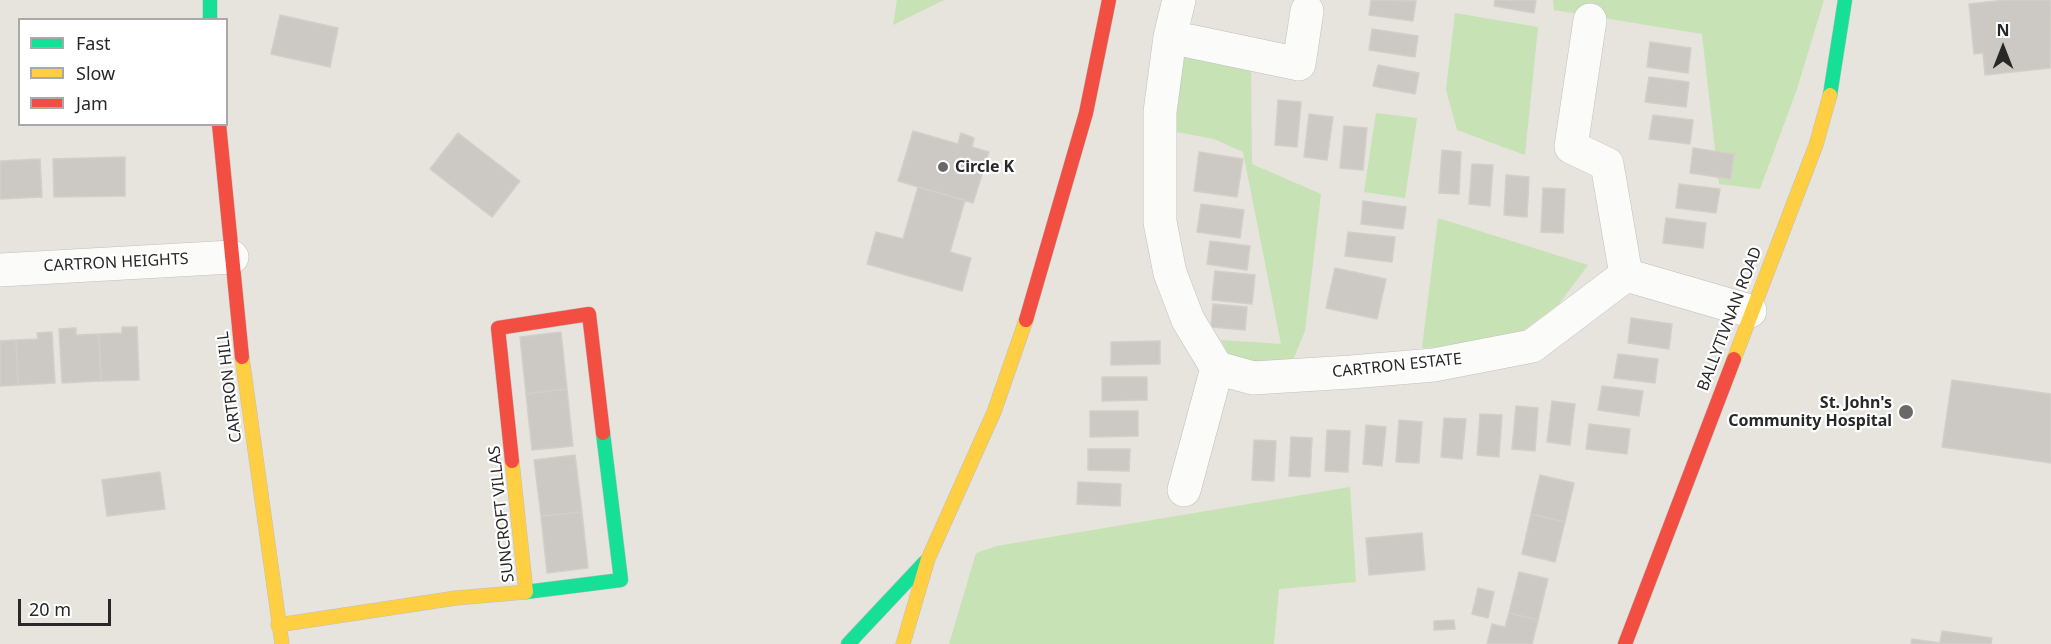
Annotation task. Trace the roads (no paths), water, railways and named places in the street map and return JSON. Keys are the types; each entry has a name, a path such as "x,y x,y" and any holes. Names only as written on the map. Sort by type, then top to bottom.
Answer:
{"main road":[{"path":"210,0 210,18"},
{"path":"903,644 928,559 994,412 1033,300 1086,113 1109,0"},
{"name":"BALLYTIVNAN ROAD","path":"1624,644 1750,311 1816,145 1833,86 1845,0"},
{"name":"CARTRON HILL","path":"219,126 245,387 282,644"},
{"name":"SUNCROFT VILLAS","path":"278,625 456,598 526,592 621,580 589,314 498,328 526,592"},
{"path":"848,644 928,559"}],"street":[{"path":"1179,0 1170,37 1160,112 1160,222 1170,273 1188,320 1217,368 1184,490"},
{"path":"1170,37 1299,64 1307,11"},
{"path":"1590,20 1571,147 1607,164 1626,275 1750,311"},
{"name":"CARTRON HEIGHTS","path":"0,270 232,257"},
{"name":"CARTRON ESTATE","path":"1217,368 1253,378 1351,372 1434,365 1532,346 1626,275"}],"place":[{"name":"Circle K","path":"943,167"},
{"name":"St. John's Community Hospital","path":"1906,412"}]}
